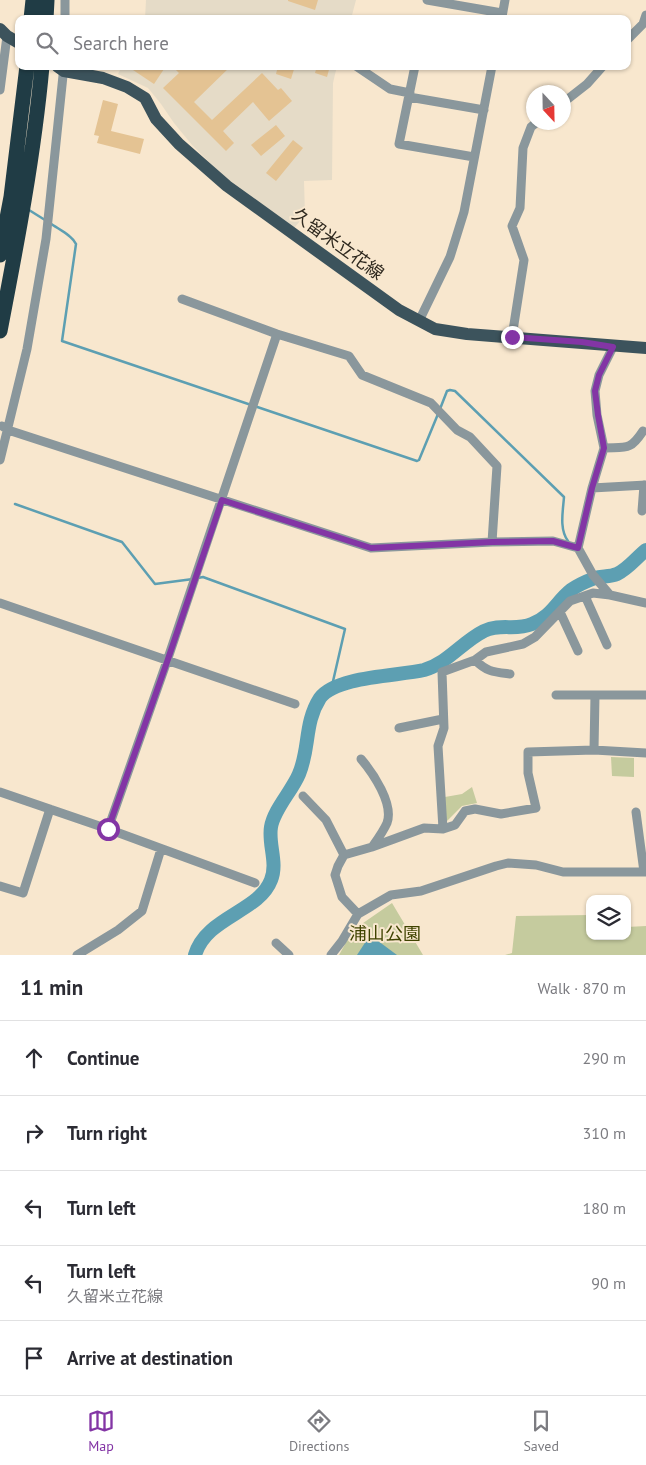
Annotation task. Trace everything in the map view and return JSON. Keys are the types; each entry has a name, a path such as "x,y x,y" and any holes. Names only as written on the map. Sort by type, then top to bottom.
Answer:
{"highway":[{"path":"32,15 33,0"},
{"path":"46,15 47,0"},
{"path":"0,255 11,197 27,70"},
{"path":"0,331 16,248 41,70"}],"main road":[{"path":"4,32 15,40"},
{"name":"久留米立花線","path":"70,70 103,78 127,87 145,98 156,119 179,144 227,186 399,310 435,329 467,334 582,342 613,347 646,348"}],"street":[{"path":"65,0 65,15"},
{"path":"427,0 497,15"},
{"path":"502,15 505,0"},
{"path":"631,36 643,24 646,14"},
{"path":"0,90 4,32"},
{"path":"0,460 5,428 27,349 46,239 62,70"},
{"path":"362,70 390,89 409,95 484,110"},
{"path":"414,70 400,144 474,157"},
{"path":"420,321 450,257 464,212 491,70"},
{"path":"571,97 587,84 599,70"},
{"path":"512,337 524,260 512,226 520,208 523,148 529,130"},
{"path":"182,298 277,334 349,356 362,374 432,403 457,430 470,437 497,466 492,542"},
{"path":"108,829 167,662 277,334"},
{"path":"610,595 593,575 578,548 592,488 604,448 595,391 599,375 613,347"},
{"path":"5,428 371,548 553,541 578,548"},
{"path":"604,448 629,447 636,442 643,431"},
{"path":"592,488 645,485 642,511"},
{"path":"443,829 438,746 444,728 442,672 475,660 486,652 523,644 535,637 570,601 593,593 646,603"},
{"path":"585,596 607,645"},
{"path":"0,603 167,662 295,704"},
{"path":"560,612 578,651"},
{"path":"475,660 480,666 491,672 510,674"},
{"path":"556,695 646,695"},
{"path":"594,750 595,695"},
{"path":"399,728 444,718"},
{"path":"358,914 342,897 335,875 344,855 424,828 443,829 454,825 465,811 475,809 501,814 536,808 528,773 528,752 594,750 646,754"},
{"path":"360,758 372,773 384,795 388,808 387,822 372,847"},
{"path":"0,792 255,883"},
{"path":"303,796 326,820 344,855"},
{"path":"0,886 23,893 50,809"},
{"path":"330,955 342,941 358,914 391,895 421,890 508,863 536,865 563,872 645,872 636,812"},
{"path":"77,955 118,930 142,911 161,849"},
{"path":"276,943 289,955"}],"shaded area":[{"path":"146,0 356,0 352,15 145,15"},
{"path":"120,70 336,70 333,83 332,180 304,181 305,215 295,227 290,227 228,181 192,145 148,88 118,74"}],"green space":[{"path":"611,757 634,758 634,777 612,776"},
{"path":"472,787 477,803 462,806 446,822 445,797 462,794"},
{"name":"浦山公園","path":"392,903 423,955 339,955 353,930"},
{"path":"586,915 586,940 631,940 631,927 646,926 646,955 505,955 512,953 516,916"}],"water":[{"path":"370,935 397,955 357,955"}],"building":[{"path":"288,0 318,0 315,10"},
{"path":"133,70 163,70 154,84"},
{"path":"176,70 227,70 194,102 212,120 262,73 278,90 281,88 292,101 269,121 253,102 223,131 234,143 226,151 163,88 179,73"},
{"path":"277,70 294,70 291,79 276,74"},
{"path":"316,70 329,70 327,77 315,73"},
{"path":"103,100 118,104 111,131 144,139 140,154 97,143 99,136 94,135"},
{"path":"276,125 285,136 261,156 251,145"},
{"path":"293,140 303,148 276,181 266,173"}],"waterway":[{"path":"29,210 45,220"},
{"path":"50,223 68,235 76,244 62,341 417,461 438,414"},
{"path":"440,409 447,391 455,391 564,497 563,531 568,541"},
{"path":"15,504 122,542 155,584 193,579"},
{"path":"195,955 201,942 210,932 256,900 265,891 271,880 274,867 271,827 279,807 299,774 305,755 309,726 320,698 339,685 353,681 433,667 484,631 496,628 526,626 539,621 574,588 595,578 612,576 621,572 646,550"},
{"path":"198,578 203,577 345,629 331,690"}],"route":[{"path":"108,829 222,500 371,548 553,541 578,548 592,488 604,448 595,391 599,375 613,347 582,342 512,337"}]}
